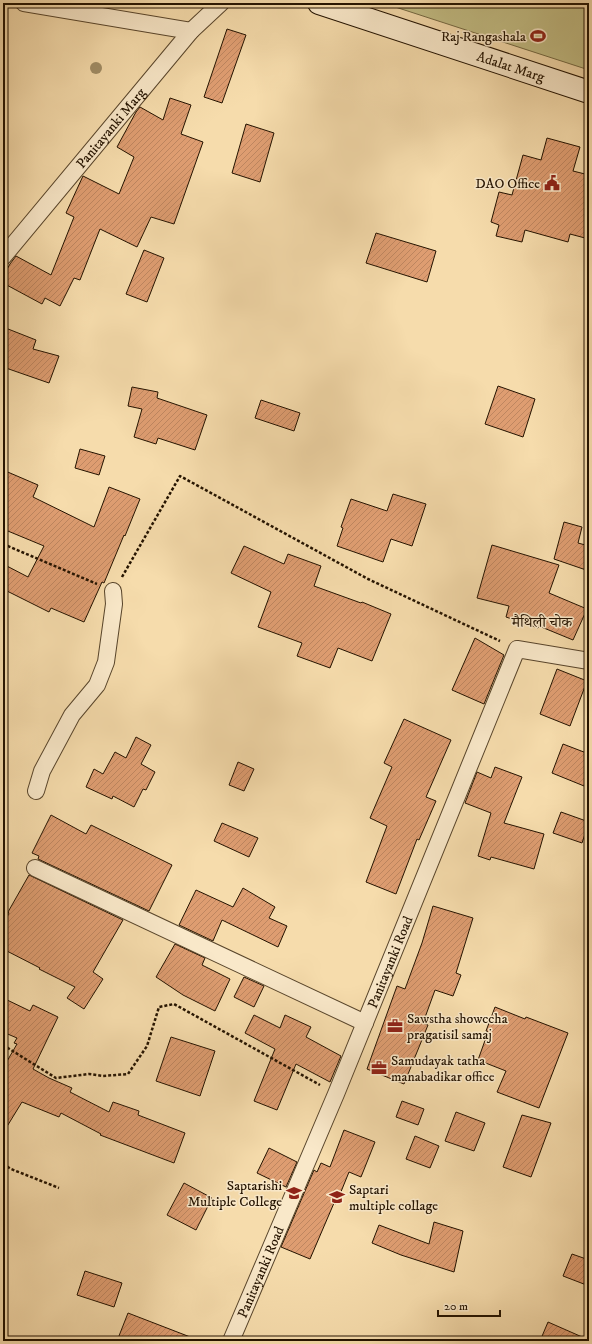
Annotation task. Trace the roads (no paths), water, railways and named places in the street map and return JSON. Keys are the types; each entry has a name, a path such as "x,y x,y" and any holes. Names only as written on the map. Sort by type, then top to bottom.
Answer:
{"main road":[{"name":"Adalat Marg","path":"319,3 589,92"}],"street":[{"path":"24,3 191,31"},
{"name":"Panitayanki Marg","path":"3,257 191,31 221,3"},
{"path":"36,791 42,771 72,715 97,685 106,662 114,604 113,591"},
{"name":"Panitayanki Road","path":"231,1341 336,1094 517,649 589,660"},
{"path":"35,868 365,1023"}],"place":[{"name":"Raj Rangashala","path":"538,36"},
{"name":"DAO Office","path":"552,183"},
{"name":"Sawstha showccha pragatisil samaj","path":"395,1026"},
{"name":"Samudayak tatha manabadikar office","path":"379,1068"},
{"name":"Saptarishi Multiple College","path":"294,1193"},
{"name":"Saptari multiple collage","path":"337,1197"}],"district":[{"name":"मैथिली चोक","path":"542,622"}]}
